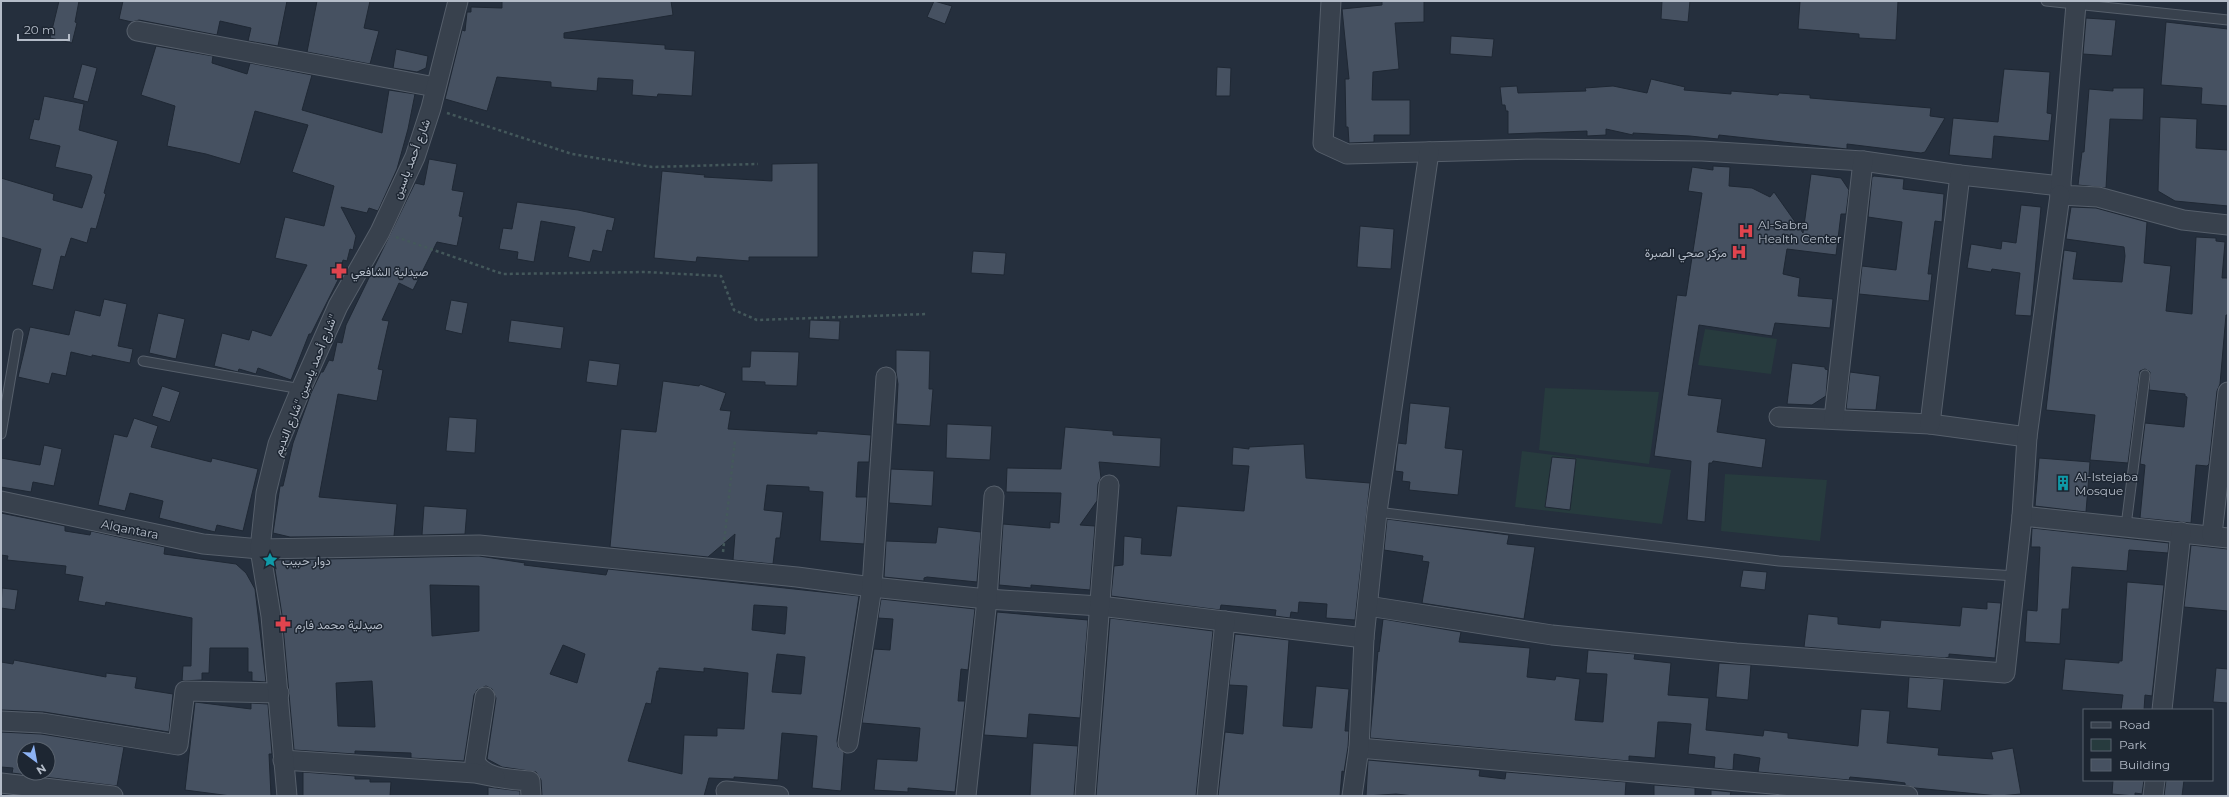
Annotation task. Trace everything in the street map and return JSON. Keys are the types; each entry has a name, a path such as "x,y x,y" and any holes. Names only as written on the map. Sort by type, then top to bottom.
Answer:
{"street":[{"name":"شارع أحمد ياسين","path":"338,306 380,232 414,157 431,108 435,87 458,1"},
{"path":"1331,1 1323,143 1347,154 1537,149 1702,151 1863,160 2098,197 2183,220 2228,225"},
{"path":"1368,606 1552,635 1736,653 2005,673 2022,516 2028,437 2060,191 2076,4"},
{"path":"137,31 435,87"},
{"path":"1352,796 1359,748 1364,638 1378,512 1429,152"},
{"path":"1834,419 1863,160"},
{"path":"1930,424 1960,175"},
{"name":"شارع أحمد ياسين \"شارع النديم\"","path":"287,796 271,616 260,549 266,493 278,444 338,306"},
{"path":"848,744 872,587 886,377"},
{"path":"2022,516 2220,537 2228,392"},
{"path":"1779,417 1930,424 2028,437"},
{"path":"1085,796 1109,485"},
{"path":"966,796 987,599 994,496"},
{"name":"Alqantara","path":"1,501 203,544 260,549 479,545 721,571 796,576 872,587 987,599 1100,606 1364,638"},
{"path":"2162,709 2180,532"},
{"path":"1207,796 1225,621"},
{"path":"1,721 42,723 178,745 185,691 279,693"},
{"path":"485,697 475,762 478,767 495,777"},
{"path":"1359,748 1908,796"},
{"path":"283,760 475,773 530,781 531,796"},
{"path":"2153,796 2155,781"},
{"path":"1,783 31,791 113,796"},
{"path":"726,791 779,796"}],"lane":[{"path":"2046,1 2228,20"},
{"path":"1,434 18,334"},
{"path":"143,361 301,389"},
{"path":"2126,526 2145,375"},
{"path":"1378,512 1779,562 2016,576"}],"path":[{"path":"431,108 572,154 652,167 758,164"},
{"path":"380,232 503,274 645,272 721,276 734,310 757,320 927,314"},
{"path":"721,571 734,440"}],"green space":[{"path":"1705,329 1777,339 1771,374 1698,365"},
{"path":"1545,388 1659,392 1649,464 1539,450"},
{"path":"1522,451 1671,470 1662,524 1515,507"},
{"path":"1725,474 1827,480 1820,541 1721,531"}],"building":[{"path":"59,1 79,1 75,22 77,23 72,43 50,38"},
{"path":"123,1 287,1 278,46 248,41 251,28 220,21 217,35 139,20 132,22 119,19"},
{"path":"317,1 370,1 364,28 379,31 370,64 307,52"},
{"path":"502,1 671,1 673,15 564,33 564,38 665,45 665,49 695,51 692,96 658,94 657,97 632,95 633,80 598,78 597,91 551,87 551,82 497,77 487,111 445,99 462,30 465,31 467,12 471,12 471,7 502,8"},
{"path":"934,1 952,6 945,24 927,17"},
{"path":"1382,1 1424,1 1424,22 1395,23 1399,69 1373,72 1372,100 1410,100 1410,135 1374,135 1374,142 1349,143 1348,127 1346,127 1345,79 1349,79 1342,9 1382,5"},
{"path":"1662,1 1690,1 1688,22 1661,19"},
{"path":"1800,1 1898,1 1896,40 1859,38 1859,34 1798,29"},
{"path":"2086,18 2116,20 2112,56 2083,54"},
{"path":"2166,22 2228,29 2228,106 2201,104 2202,88 2161,85"},
{"path":"1451,36 1494,39 1492,57 1450,54"},
{"path":"156,46 213,56 212,63 247,74 250,63 312,75 302,110 382,133 389,90 415,94 408,129 397,169 378,211 369,208 367,213 341,207 356,236 353,250 350,249 347,261 343,260 339,278 311,334 309,334 291,380 258,368 256,374 239,369 238,372 214,366 222,333 249,340 252,330 271,336 307,265 275,258 285,217 324,226 334,186 292,172 308,125 255,111 240,164 206,154 167,146 175,106 141,95"},
{"path":"396,49 428,56 426,68 417,72 393,68"},
{"path":"82,64 97,68 88,102 73,98"},
{"path":"1217,67 1231,68 1230,96 1216,96"},
{"path":"2004,69 2050,72 2047,113 2052,114 2049,141 1994,136 1992,159 1949,155 1953,118 1998,122"},
{"path":"1651,79 1685,87 1684,90 1731,94 1731,91 1778,95 1779,93 1810,95 1810,98 1931,108 1930,116 1945,118 1925,152 1921,153 1847,144 1847,149 1719,135 1718,139 1633,133 1633,135 1606,129 1606,135 1587,136 1587,131 1508,134 1508,111 1506,111 1505,105 1502,105 1500,87 1517,86 1518,93 1586,91 1585,88 1613,86 1647,93"},
{"path":"2113,88 2144,88 2143,120 2110,119 2106,188 2078,185 2082,152 2084,152 2089,89 2113,91"},
{"path":"44,96 84,104 79,130 118,141 104,193 106,194 96,229 91,228 87,243 71,238 65,257 61,256 53,290 32,285 41,249 1,237 1,178 54,194 53,200 82,208 92,177 91,175 55,167 60,146 29,139 34,119 39,120"},
{"path":"2160,117 2197,119 2196,148 2228,150 2228,206 2175,201 2158,191"},
{"path":"429,159 457,164 452,190 464,192 459,216 463,217 457,246 437,242 413,290 399,283 382,320 389,321 378,369 383,370 377,401 338,394 319,497 397,504 394,536 290,537 273,533 280,486 283,486 293,443 311,393 321,372 323,372 329,360 333,361 337,342 342,343 346,325 415,183 424,185"},
{"path":"818,163 818,257 749,257 749,261 697,257 696,262 654,258 662,171 705,175 704,177 772,181 772,164"},
{"path":"1713,166 1730,167 1729,186 1752,188 1770,197 1774,192 1803,233 1811,174 1841,178 1849,190 1846,214 1841,214 1836,255 1787,249 1783,274 1800,278 1798,296 1833,299 1830,328 1775,323 1772,336 1699,325 1688,395 1722,399 1717,432 1766,439 1762,468 1713,461 1712,463 1709,463 1705,522 1687,520 1691,461 1654,456 1677,295 1686,296 1702,193 1688,191 1692,167 1713,170"},
{"path":"1872,177 1904,179 1903,189 1944,194 1942,222 1935,221 1928,274 1932,274 1929,301 1859,294 1862,266 1896,270 1902,222 1868,217"},
{"path":"517,202 578,210 615,218 612,231 607,230 602,252 593,250 590,262 568,257 575,227 541,221 534,262 517,259 518,252 499,249 503,228 512,229"},
{"path":"2021,205 2041,207 2031,316 2015,315 2020,273 1992,269 1991,272 1967,268 1971,244 2001,249 2002,241 2016,243"},
{"path":"2071,207 2096,208 2147,222 2144,263 2171,266 2166,311 2192,314 2196,237 2216,238 2216,241 2225,242 2222,278 2228,278 2228,315 2226,315 2220,384 2217,391 2209,464 2207,466 2196,465 2191,523 2140,518 2145,465 2140,464 2145,423 2184,427 2187,397 2185,394 2149,390 2150,372 2145,369 2140,371 2128,463 2090,460 2095,415 2046,410 2064,250 2077,252 2073,279 2122,282 2125,256 2124,247 2066,239"},
{"path":"1360,226 1394,229 1391,269 1357,267"},
{"path":"973,251 1006,253 1004,275 971,273"},
{"path":"104,299 127,304 118,346 133,349 130,363 71,352 66,376 52,373 49,384 18,377 30,327 69,335 75,310 100,316"},
{"path":"451,300 468,303 462,334 445,330"},
{"path":"158,313 185,319 176,359 149,353"},
{"path":"511,320 564,327 561,349 508,342"},
{"path":"810,320 840,321 839,340 809,338"},
{"path":"896,350 930,351 929,389 933,389 930,426 896,424 898,384 896,372"},
{"path":"751,351 799,352 797,386 765,385 765,382 742,381 742,367 750,367"},
{"path":"589,360 620,364 617,386 586,382"},
{"path":"1792,363 1825,367 1825,369 1828,370 1826,396 1812,405 1787,404"},
{"path":"1850,372 1880,376 1876,410 1846,409"},
{"path":"663,381 699,386 700,384 726,393 720,410 731,411 728,429 817,434 817,431 871,435 869,462 858,462 856,497 867,497 864,544 820,541 823,492 809,491 809,487 767,485 764,510 783,512 780,538 776,538 773,564 733,560 735,534 708,557 610,547 621,429 656,432"},
{"path":"162,386 180,392 170,422 152,416"},
{"path":"1410,403 1450,407 1445,448 1463,450 1458,495 1409,490 1410,482 1402,481 1403,472 1395,471 1398,443 1406,444"},
{"path":"449,417 477,419 475,453 446,451"},
{"path":"134,418 158,426 151,447 211,462 212,458 258,469 243,531 217,525 215,532 159,518 163,501 130,493 125,511 98,505 114,434 127,437"},
{"path":"947,424 992,426 990,460 946,458"},
{"path":"1065,427 1113,431 1113,435 1161,438 1160,467 1099,462 1101,478 1098,484 1097,501 1080,525 1095,526 1090,590 1031,585 1031,588 999,585 1003,524 1050,528 1050,522 1059,523 1061,493 1006,492 1007,468 1061,469"},
{"path":"1304,444 1306,478 1370,483 1355,620 1326,618 1327,604 1299,602 1298,613 1291,612 1290,618 1275,616 1276,610 1221,605 1220,610 1111,596 1114,566 1123,565 1124,536 1142,538 1141,554 1171,556 1177,506 1244,511 1249,466 1232,465 1233,447 1249,449 1249,447"},
{"path":"44,445 62,449 54,486 33,482 31,492 1,487 1,458 40,465"},
{"path":"1552,457 1576,459 1570,510 1545,507"},
{"name":"Al-Istejaba Mosque","path":"2039,458 2090,462 2086,512 2035,506"},
{"path":"891,469 934,471 932,506 889,503"},
{"path":"424,506 467,509 465,534 422,535"},
{"path":"1,513 65,526 65,531 90,535 91,531 165,547 164,554 236,564 246,573 255,589 266,682 252,681 252,672 248,672 248,648 210,648 209,673 202,673 202,680 182,681 183,666 191,666 192,618 106,602 105,606 78,601 83,577 65,574 66,566 7,560 8,556 1,555"},
{"path":"1387,519 1509,535 1507,544 1535,547 1524,619 1422,603 1429,562 1422,561 1423,556 1384,550"},
{"path":"938,527 981,532 977,582 927,577 924,578 924,581 884,577 886,541 936,543"},
{"path":"2032,528 2169,543 2168,553 2129,550 2127,571 2072,567 2069,609 2062,609 2060,644 2025,642 2027,610 2037,611 2040,547 2031,547"},
{"path":"2191,545 2228,549 2228,611 2184,607"},
{"path":"479,556 525,563 524,565 606,575 608,569 859,596 837,741 838,747 844,753 841,791 812,788 817,736 782,733 778,780 734,777 734,779 709,778 704,796 542,796 541,780 536,772 502,767 487,759 496,698 492,689 486,686 477,690 474,695 464,761 411,758 411,753 355,751 355,754 294,750 282,615 274,563 276,560","holes":["430,585 479,586 479,631 432,636","754,605 787,607 785,634 752,630","563,645 585,654 577,683 550,674","777,654 805,657 801,694 772,692","659,668 704,672 704,668 748,673 744,729 717,728 717,736 684,735 682,774 628,761 646,703 651,704 657,671 659,671","372,681 375,727 338,726 336,683"]},
{"path":"1743,570 1767,572 1765,590 1740,587"},
{"path":"2127,582 2164,585 2152,696 2145,695 2144,709 2121,709 2123,695 2062,690 2065,659 2119,663 2119,661 2122,661"},
{"path":"2,588 18,590 15,610 1,608"},
{"path":"881,599 975,609 968,670 961,669 958,701 965,701 955,792 908,788 908,792 874,790 877,759 917,761 920,728 862,723 874,649 890,650 893,619 878,618"},
{"path":"1987,602 2001,603 1995,658 1949,654 1949,657 1945,658 1804,647 1808,614 1838,617 1838,624 1880,628 1881,620 1960,626 1962,607 1987,609"},
{"path":"997,612 1088,620 1080,718 1029,714 1027,738 984,735"},
{"path":"1110,618 1213,631 1196,796 1096,796"},
{"path":"1383,619 1461,632 1459,642 1530,648 1527,677 1555,680 1556,676 1580,679 1575,720 1603,722 1607,674 1586,673 1588,650 1635,654 1634,659 1671,663 1668,695 1709,698 1706,730 1763,736 1764,730 1788,733 1788,738 1858,746 1861,709 1890,711 1887,743 1939,748 1938,755 1993,759 1991,752 2013,748 2021,794 1999,796 1915,788 1905,785 1905,783 1882,780 1850,777 1849,780 1758,772 1760,758 1734,754 1733,770 1714,768 1715,757 1688,754 1691,724 1658,722 1655,758 1629,756 1629,761 1370,738 1378,651 1379,652"},
{"path":"1235,634 1289,640 1283,726 1312,728 1316,686 1349,689 1345,731 1349,731 1348,747 1344,772 1342,771 1340,796 1218,796 1225,732 1243,734 1247,686 1229,685"},
{"path":"14,660 106,677 106,673 137,677 135,688 173,694 169,732 44,712 1,710 1,662 13,664"},
{"path":"1719,663 1751,665 1748,700 1716,697"},
{"path":"2216,668 2228,669 2228,703 2213,702"},
{"path":"1909,677 1944,679 1941,711 1907,708"},
{"path":"195,702 251,709 251,703 268,704 272,754 269,754 271,796 231,796 185,790"},
{"path":"1,732 41,734 124,747 117,786 56,778 56,741 16,741 16,773 12,773 13,768 1,767"},
{"path":"1033,743 1078,746 1074,796 1030,796"},
{"path":"1368,760 1480,770 1479,776 1505,779 1506,772 1626,782 1625,796 1414,796 1396,794 1366,796"},
{"path":"303,772 355,776 355,779 370,779 370,782 391,782 390,796 303,796"},
{"path":"2113,781 2144,781 2142,794 2135,793 2135,796 2112,794"},
{"path":"2166,781 2184,781 2182,796 2164,796"},
{"path":"1654,785 1695,788 1695,796 1654,796"},
{"path":"488,787 520,791 520,796 488,796"},
{"path":"1711,790 1731,792 1730,796 1711,796"}],"place":[{"name":"Al-Sabra Health Center","path":"1746,231"},
{"name":"مركز صحي الصبرة","path":"1739,252"},
{"name":"صيدلية الشافعي","path":"339,271"},
{"name":"Al-Istejaba Mosque","path":"2063,483"},
{"name":"دوار حبيب","path":"270,560"},
{"name":"صيدلية محمد فارم","path":"283,624"}]}
